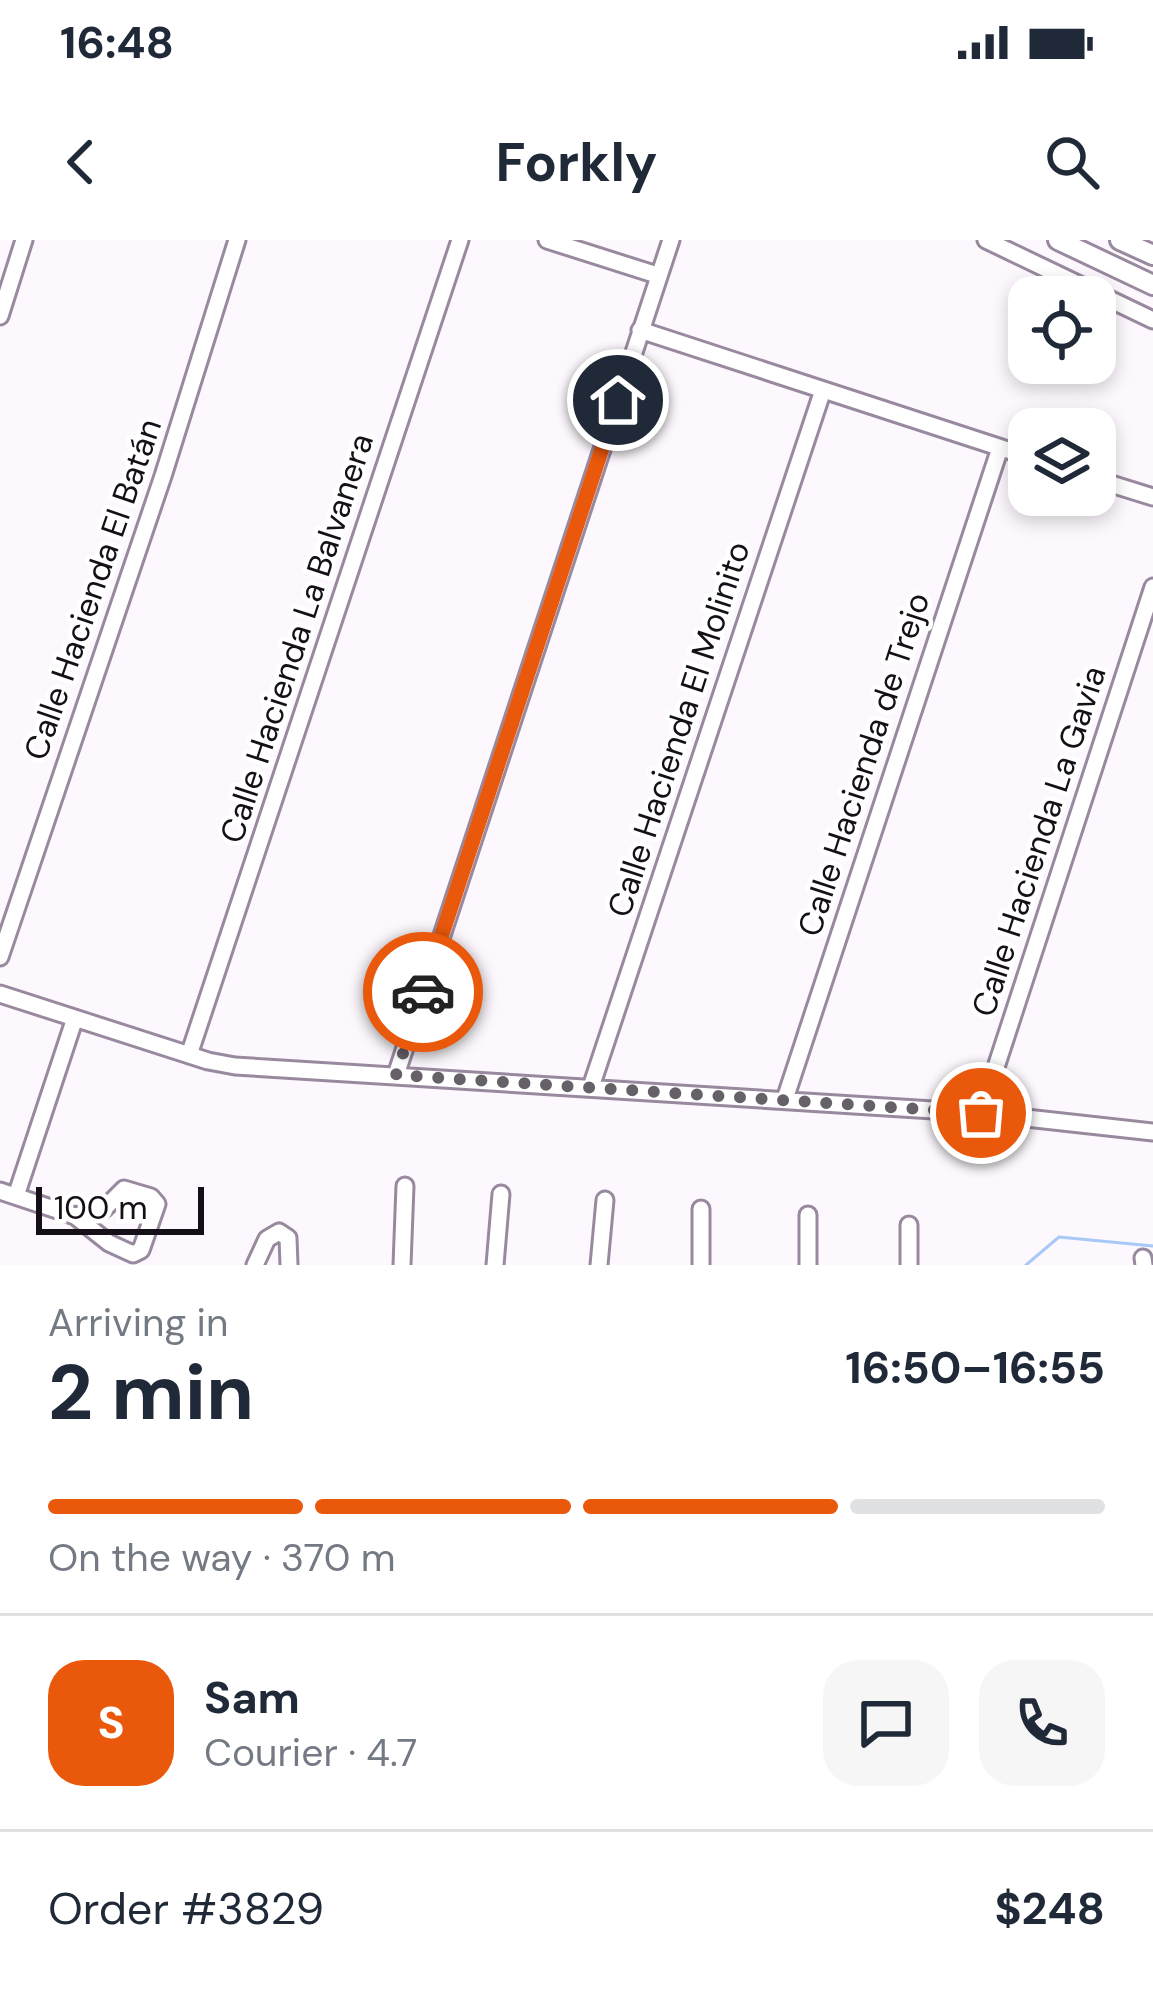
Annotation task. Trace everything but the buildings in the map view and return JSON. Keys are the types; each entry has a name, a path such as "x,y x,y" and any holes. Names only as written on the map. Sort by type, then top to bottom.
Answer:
{"main road":[{"path":"1058,240 1153,285"},
{"path":"1120,240 1153,255"}],"street":[{"path":"0,313 25,240"},
{"name":"Calle Hacienda El Batán","path":"0,957 163,476 237,240"},
{"name":"Calle Hacienda La Balvanera","path":"189,1055 460,240"},
{"path":"547,240 658,275"},
{"path":"396,1075 670,240"},
{"path":"986,240 1153,320"},
{"path":"640,330 1008,451"},
{"name":"Calle Hacienda El Molinito","path":"591,1087 823,390"},
{"name":"Calle Hacienda de Trejo","path":"785,1099 1000,448"},
{"path":"1116,486 1153,497"},
{"name":"Calle Hacienda La Gavia","path":"981,1113 1153,587"},
{"path":"0,994 235,1066 981,1113 1153,1132"},
{"path":"75,1018 8,1194 75,1216 109,1243 133,1253 141,1250 157,1209 151,1197 128,1189 104,1209 75,1216"},
{"path":"402,1265 405,1186"},
{"path":"495,1265 501,1194"},
{"path":"599,1265 605,1200"},
{"path":"701,1209 701,1265"},
{"path":"808,1215 808,1265"},
{"path":"909,1265 910,1225"},
{"path":"255,1265 267,1239 279,1232 288,1238 289,1265"}],"waterway":[{"path":"1026,1265 1059,1237 1153,1246"}],"way so far":[{"path":"423,992 396,1075 981,1113"}],"route":[{"path":"423,992 618,400"}]}
